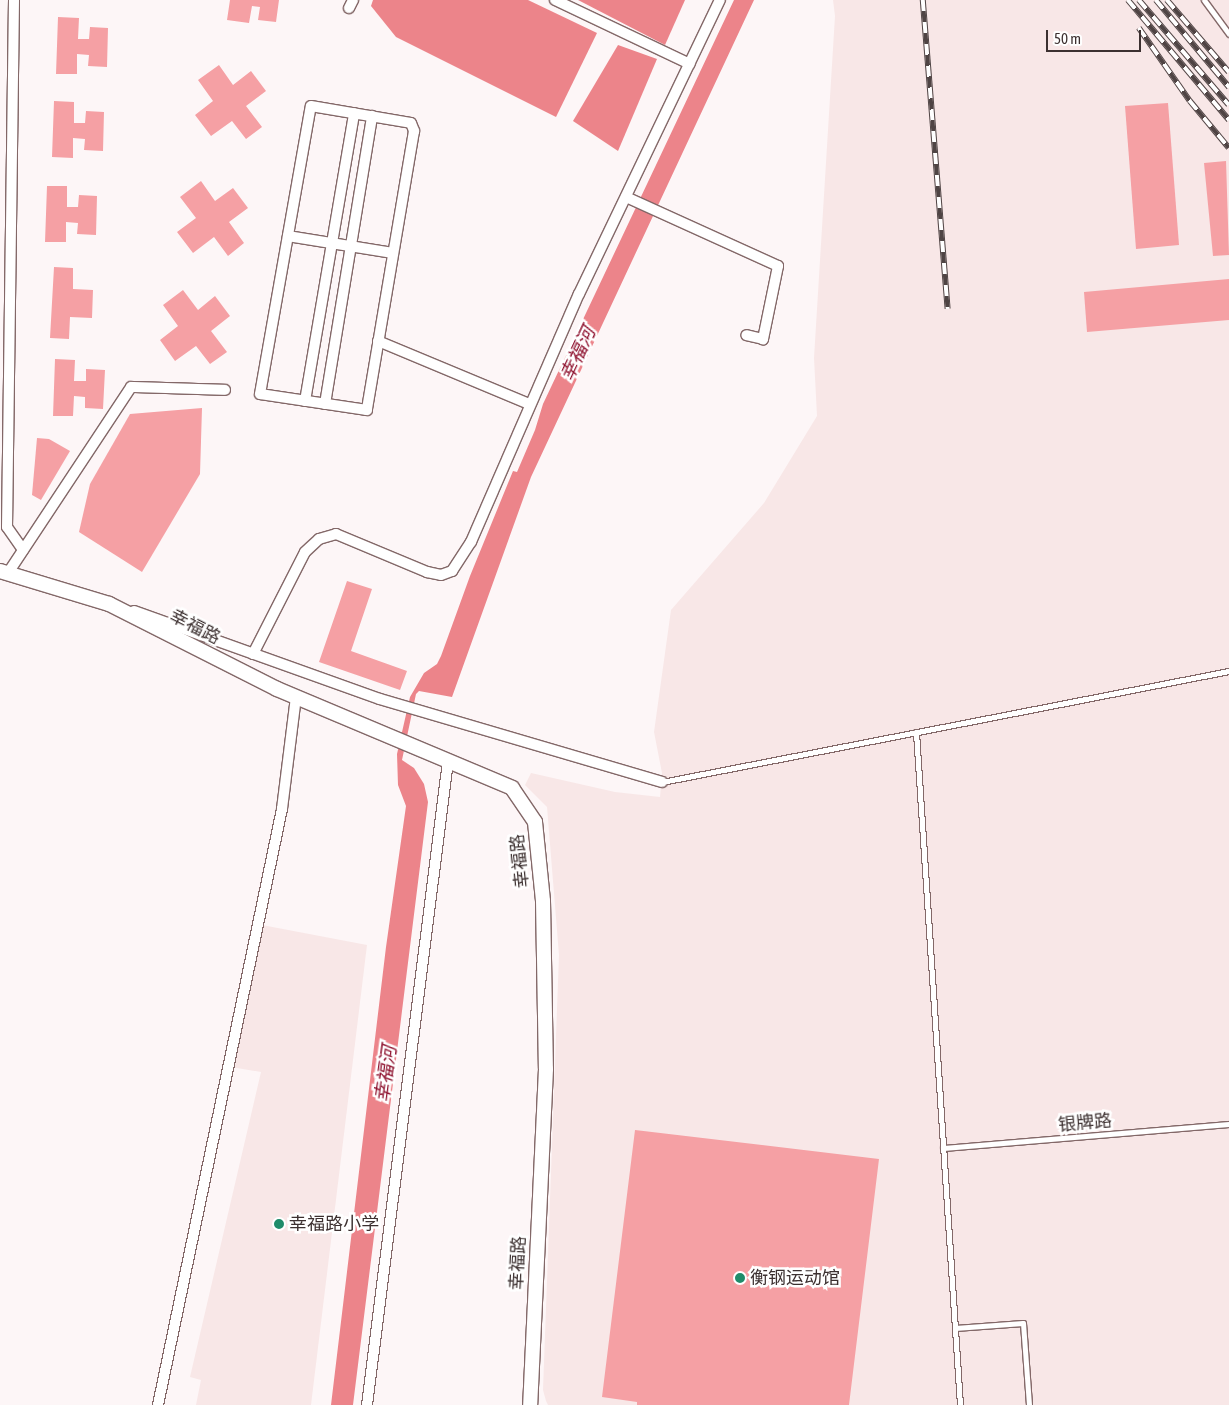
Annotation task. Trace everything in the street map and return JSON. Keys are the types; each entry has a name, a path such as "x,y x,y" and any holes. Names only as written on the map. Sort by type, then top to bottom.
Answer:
{"street":[{"path":"14,0 7,527 23,550"},
{"path":"556,0 690,64"},
{"path":"253,654 304,552 319,539 336,534 427,572 441,575 452,571 471,542 529,404 720,0"},
{"path":"311,106 372,116 411,123 414,131 367,410 260,394 311,106"},
{"path":"306,401 354,113"},
{"path":"325,404 372,116"},
{"path":"626,197 778,266 763,338 746,335"},
{"path":"288,236 393,253"},
{"path":"378,341 529,404"},
{"path":"4,572 23,550 131,387 225,390"},
{"name":"幸福路","path":"4,572 109,604 296,697 512,788 535,822 543,901 546,1069 530,1405"},
{"path":"109,604 380,699 662,782"},
{"path":"158,1405 282,808 296,697"},
{"path":"367,1405 448,761"}],"lane":[{"path":"1204,0 1229,34"},
{"path":"662,782 1229,671"},
{"path":"916,732 960,1405"},
{"name":"银牌路","path":"943,1148 1229,1124"},
{"path":"955,1328 1023,1323 1029,1405"}],"shaded area":[{"path":"833,0 1229,0 1229,1405 548,1405 546,1401 543,1390 559,955 547,807 525,785 531,773 615,792 660,797 662,773 654,732 671,610 764,503 817,416 814,358 835,16"},
{"name":"幸福路小学","path":"262,925 367,945 311,1405 196,1405 201,1380 190,1377 261,1072 231,1067"}],"water":[{"path":"373,0 528,0 597,33 556,117 396,37 371,6"},
{"path":"578,0 685,0 665,45"},
{"name":"幸福河","path":"734,0 754,0 531,477 452,697 419,691 416,694 402,760 414,768 424,784 428,802 353,1405 331,1405 386,947 406,806 398,785 397,754 410,697 424,673 437,664 441,656 470,576 513,471 517,472 535,430 543,404"},
{"path":"618,45 657,59 618,151 573,121"}],"building":[{"path":"230,0 279,0 276,22 258,20 260,7 252,6 249,23 227,20"},
{"path":"58,17 79,18 78,39 89,39 90,27 108,28 107,67 88,66 89,55 77,54 77,74 56,74"},
{"path":"219,65 233,85 251,71 266,91 246,106 262,127 246,139 232,121 211,136 195,115 213,101 198,80"},
{"path":"54,101 74,102 74,123 85,123 86,111 104,112 103,151 84,150 85,139 73,138 73,158 52,157"},
{"path":"1168,103 1179,245 1136,249 1125,106"},
{"path":"1226,161 1229,255 1213,256 1204,163"},
{"path":"201,181 215,201 233,188 248,208 229,222 244,243 228,256 214,237 193,253 177,232 196,218 180,197"},
{"path":"47,186 67,186 67,207 78,207 79,195 97,196 96,235 77,234 78,223 66,222 66,242 45,242"},
{"path":"54,267 73,268 73,289 93,290 92,318 70,317 69,339 50,338"},
{"path":"1229,279 1229,320 1087,332 1084,292"},
{"path":"183,290 198,310 215,296 230,316 211,331 227,352 210,364 196,346 175,361 160,340 178,326 163,305"},
{"path":"55,359 75,360 74,381 86,381 86,369 105,370 103,409 85,408 85,397 74,396 73,416 53,416"},
{"path":"202,408 200,474 142,572 79,532 90,484 130,414"},
{"path":"37,438 49,439 70,451 41,500 32,495"},
{"path":"347,581 372,589 351,651 407,671 400,690 319,662"},
{"name":"衡钢运动馆","path":"635,1130 879,1159 849,1405 637,1405 637,1402 602,1397"}],"railway":[{"path":"923,0 948,309"},
{"path":"1128,0 1229,120"},
{"path":"1139,0 1229,105"},
{"path":"1156,0 1229,87"},
{"path":"1167,0 1229,72"},
{"path":"1139,28 1190,101 1229,148"}],"place":[{"name":"幸福路小学","path":"279,1224"},
{"name":"衡钢运动馆","path":"740,1278"}]}
